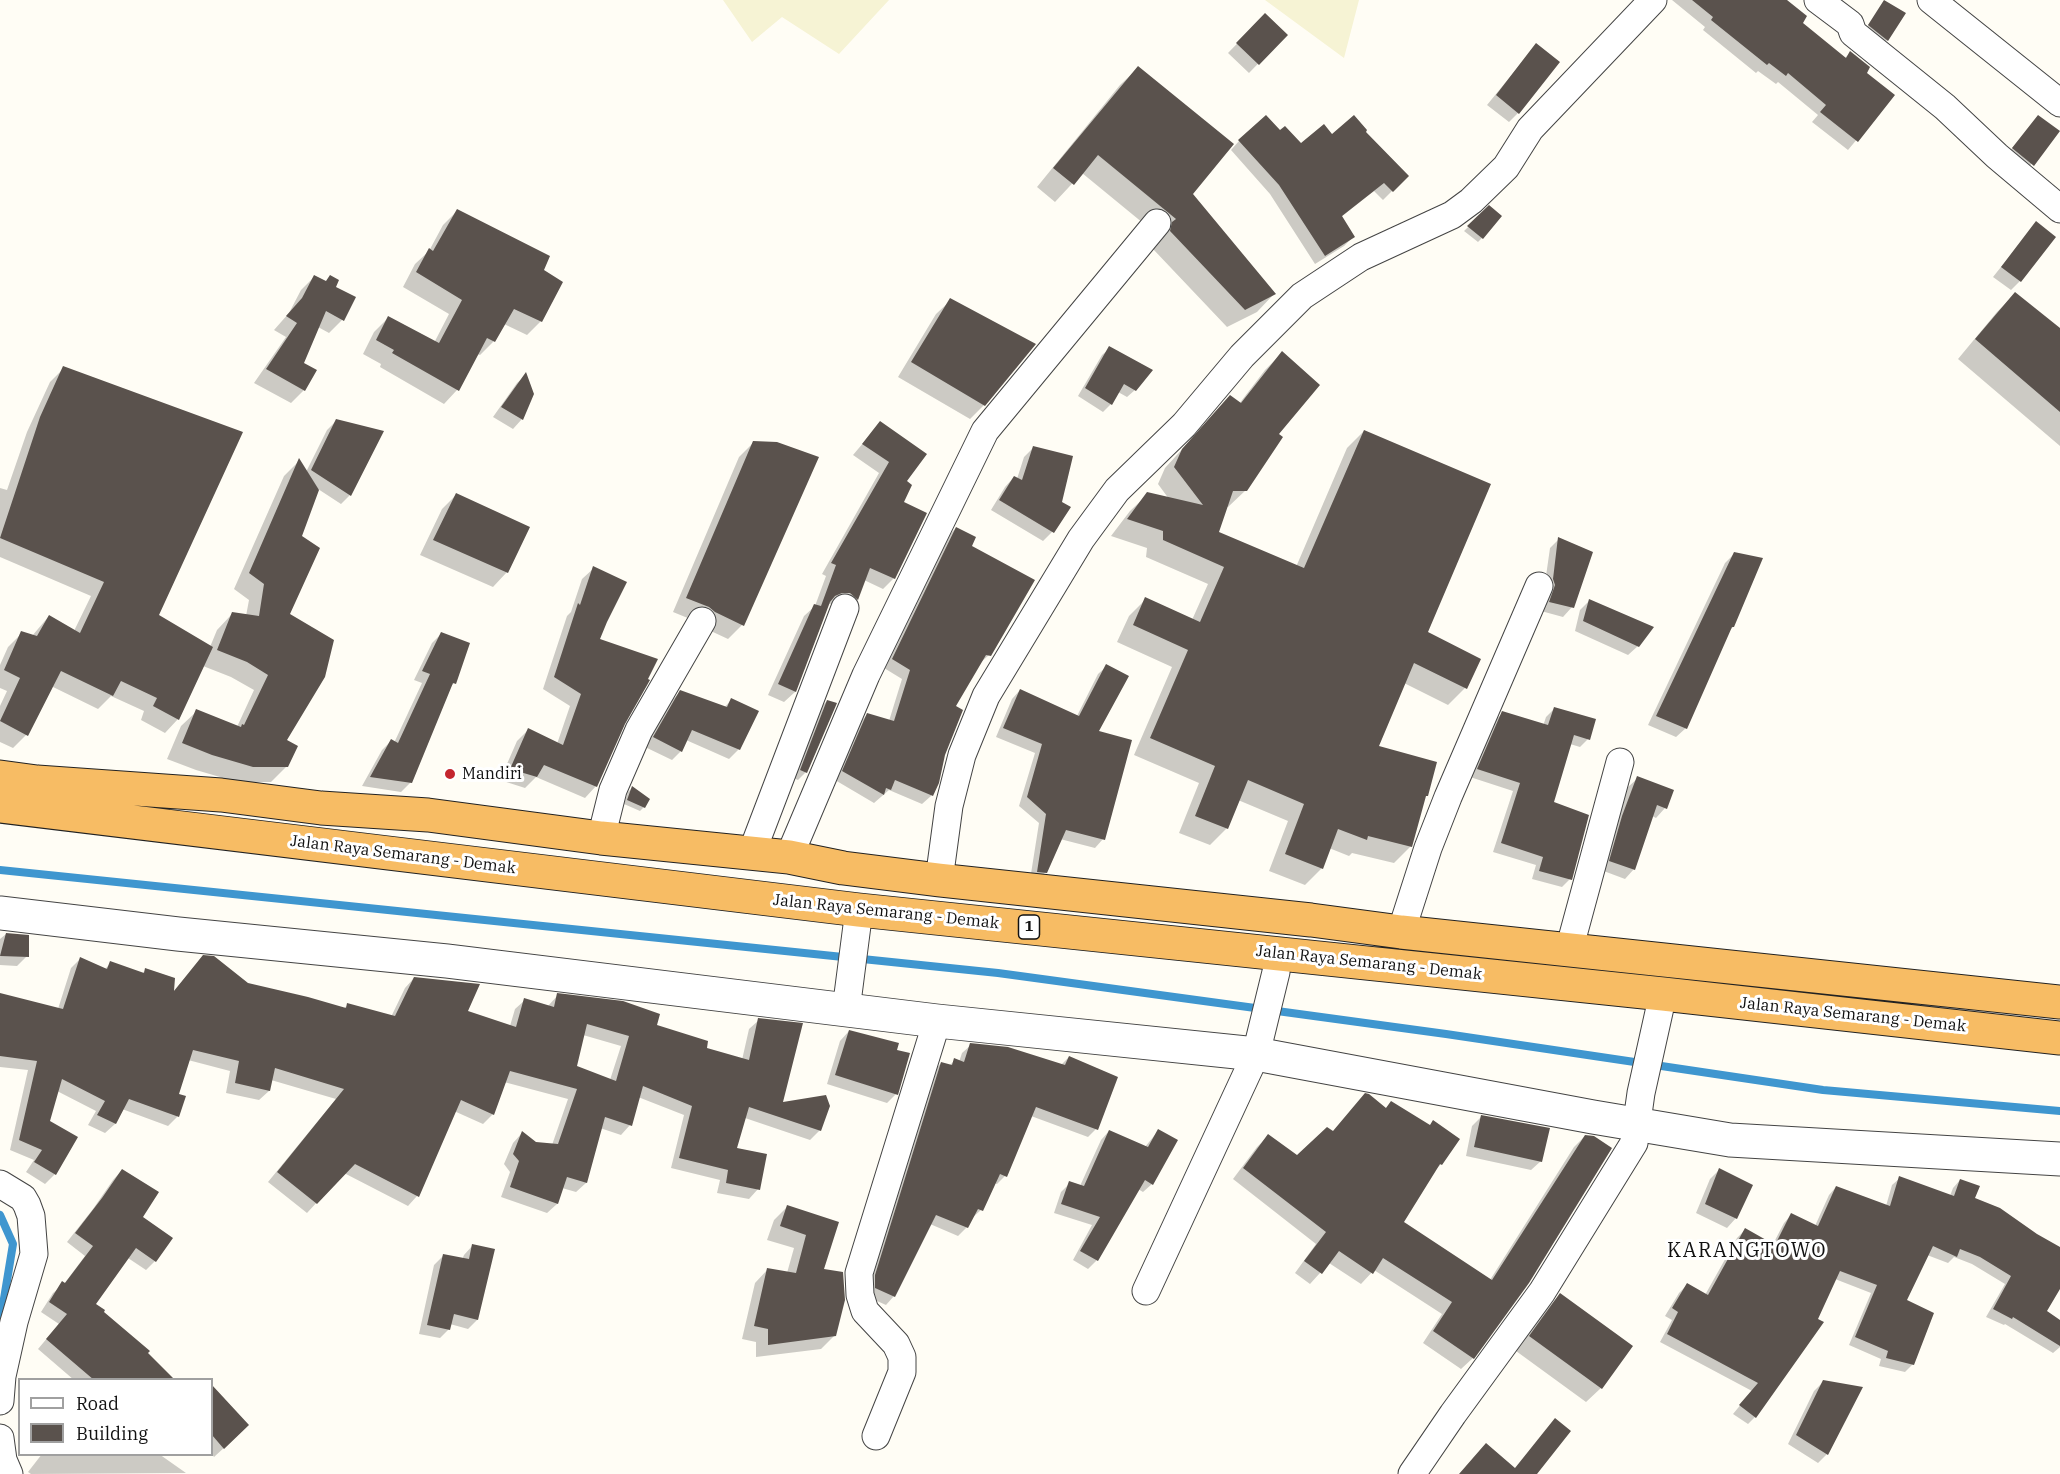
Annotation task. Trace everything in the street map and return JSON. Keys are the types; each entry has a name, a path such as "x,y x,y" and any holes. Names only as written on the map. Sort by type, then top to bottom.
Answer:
{"highway":[{"name":"Jalan Raya Semarang - Demak","path":"0,777 37,782 220,795 321,808 428,815 601,838 752,852 843,868 939,880 2060,1002"},
{"name":"Jalan Raya Semarang - Demak","path":"0,806 858,917 1125,936 1277,963 1663,994 2060,1038"},
{"path":"1125,936 1130,900"}],"street":[{"path":"939,880 949,806 963,754 986,696 1082,539 1117,490 1184,425 1242,356 1302,296 1361,256 1452,215 1471,201 1506,167 1530,129 1653,0"},
{"path":"1818,0 1850,24 1852,33 1945,107 1997,156 2060,209"},
{"path":"1931,0 2060,103"},
{"path":"789,857 866,675 985,431 1157,223"},
{"path":"1401,932 1428,848 1448,797 1539,586"},
{"path":"752,852 845,608"},
{"path":"601,838 613,790 639,730 702,621"},
{"path":"1569,950 1620,762"},
{"path":"0,913 178,934 846,1004 937,1021 1257,1050 1581,1115 1638,1108 1730,1140 2060,1159"},
{"path":"846,1004 858,917"},
{"path":"1146,1291 1257,1050 1277,963"},
{"path":"1412,1474 1452,1414 1542,1292 1634,1143 1638,1108 1663,994"},
{"path":"876,1436 902,1372 902,1357 896,1344 865,1311 860,1295 859,1273 937,1021"},
{"path":"0,1184 23,1198 27,1205 32,1216 34,1254 14,1322 2,1376 0,1401"},
{"path":"0,1438 3,1460 9,1474"}],"shaded area":[{"path":"723,0 889,0 839,54 782,17 752,42"},
{"path":"1265,0 1359,0 1344,58"}],"building":[{"path":"1692,0 1787,0 1807,16 1803,23 1846,58 1850,51 1870,67 1867,73 1895,95 1858,142 1820,112 1826,105 1788,73 1786,76 1769,63 1767,65 1711,20 1713,17"},
{"path":"1884,0 1906,13 1888,41 1868,25"},
{"path":"1265,13 1288,35 1259,65 1236,43"},
{"path":"1536,43 1560,62 1519,114 1496,95"},
{"path":"1138,66 1234,144 1193,194 1276,294 1245,310 1170,231 1172,222 1176,219 1098,155 1074,185 1053,168"},
{"path":"1266,115 1280,130 1285,126 1301,143 1324,124 1332,134 1354,115 1367,130 1366,132 1409,176 1393,192 1384,183 1342,216 1355,237 1325,256 1279,185 1238,140"},
{"path":"2038,115 2060,131 2034,166 2012,148"},
{"path":"1489,205 1502,216 1483,239 1467,226"},
{"path":"457,209 550,256 544,270 563,282 542,322 514,309 495,342 487,338 459,391 392,353 394,350 376,340 388,316 439,343 462,300 416,272 429,248 433,251"},
{"path":"2036,221 2056,237 2021,282 2001,267"},
{"path":"314,275 326,281 330,275 339,280 336,287 356,297 344,321 326,311 304,363 317,370 305,391 266,369 297,323 286,316 302,298"},
{"path":"2015,292 2060,328 2060,412 1975,339"},
{"path":"950,298 1036,344 985,406 911,362"},
{"path":"1109,346 1153,370 1136,391 1124,384 1112,405 1085,388"},
{"path":"1282,351 1320,385 1279,434 1283,437 1247,491 1233,491 1219,532 1304,568 1364,430 1491,484 1428,632 1481,659 1467,689 1414,663 1379,746 1437,762 1412,847 1368,836 1367,840 1338,829 1323,869 1285,854 1304,804 1248,780 1228,829 1195,816 1215,766 1150,738 1188,650 1133,625 1145,597 1200,622 1224,567 1163,540 1163,531 1127,519 1147,492 1203,505 1174,467 1182,449 1230,395 1241,403"},
{"path":"63,366 243,432 159,615 213,647 179,720 153,706 157,698 121,681 113,696 61,671 28,736 0,721 20,678 4,670 21,631 37,636 49,615 80,633 104,582 0,538 40,417"},
{"path":"526,372 534,394 523,420 501,407"},
{"path":"336,419 384,431 351,496 311,470"},
{"path":"880,421 927,454 907,481 912,485 904,502 927,513 895,579 870,568 858,600 850,593 842,593 830,602 796,692 778,684 814,604 821,606 836,565 831,563 889,462 862,444"},
{"path":"753,441 777,442 819,457 744,626 709,607 686,598"},
{"path":"1033,446 1073,456 1062,502 1071,507 1054,533 999,500 1014,476 1022,480"},
{"path":"299,458 319,490 302,536 320,548 290,614 334,640 325,677 287,740 298,746 288,767 253,767 182,743 196,709 241,727 242,724 244,725 268,675 247,662 217,650 232,612 259,616 264,584 249,573"},
{"path":"456,493 530,527 508,573 433,540"},
{"path":"956,527 976,537 972,546 1035,580 991,656 986,655 956,706 963,710 945,755 939,783 933,796 895,780 891,790 886,788 884,795 842,771 867,713 894,721 910,670 892,659"},
{"path":"1558,537 1593,552 1574,608 1549,602 1555,585 1553,579"},
{"path":"1734,552 1763,558 1687,729 1656,716"},
{"path":"593,566 627,582 600,639 658,659 648,679 650,680 625,724 597,787 544,765 537,777 510,769 528,728 563,745 581,694 554,677 578,603 580,605"},
{"path":"1589,599 1654,627 1639,647 1583,621"},
{"path":"441,632 470,643 456,684 453,683 412,783 370,777 391,739 398,743 430,674 422,671"},
{"path":"1106,664 1129,676 1099,731 1132,740 1105,840 1066,830 1047,873 1037,872 1046,814 1027,797 1042,744 1003,728 1020,689 1079,716"},
{"path":"680,690 727,707 731,698 759,711 740,750 692,730 682,752 653,737"},
{"path":"827,700 837,703 807,773 800,770"},
{"path":"1554,707 1596,719 1590,740 1574,735 1554,802 1589,815 1572,880 1539,871 1543,857 1501,843 1520,783 1477,769 1502,711 1548,725"},
{"path":"1637,776 1674,790 1667,809 1657,805 1635,870 1609,861"},
{"path":"632,786 650,799 645,808 627,800"},
{"path":"6,933 29,935 29,957 0,956"},
{"path":"203,955 214,956 248,983 346,1008 347,1003 395,1016 414,977 480,984 468,1011 516,1027 524,998 554,1007 557,993 623,1001 660,1014 657,1025 708,1041 707,1048 749,1060 758,1018 803,1023 783,1102 826,1095 830,1106 821,1131 749,1107 737,1148 767,1154 760,1190 726,1183 728,1170 679,1158 692,1106 643,1086 632,1126 605,1117 587,1183 567,1177 558,1204 510,1187 519,1161 513,1154 522,1131 536,1142 558,1144 577,1089 510,1071 494,1115 461,1100 419,1197 355,1164 317,1204 277,1172 344,1089 275,1068 270,1091 235,1083 239,1061 193,1050 179,1094 186,1096 179,1117 129,1099 116,1124 97,1115 105,1101 62,1079 50,1121 78,1137 56,1175 34,1162 42,1150 19,1140 37,1061 0,1056 0,993 63,1009 80,957 107,969 110,961 144,973 145,968 175,978 174,991","holes":["587,1024 629,1036 616,1081 577,1066"]},
{"path":"849,1030 899,1043 897,1050 910,1053 898,1095 835,1075"},
{"path":"970,1043 1008,1047 1065,1065 1069,1056 1118,1077 1098,1130 1036,1107 1007,1177 1000,1174 983,1211 978,1209 968,1228 936,1215 895,1297 875,1288 875,1275 941,1062 952,1065 954,1058 964,1062"},
{"path":"1365,1093 1386,1108 1391,1101 1430,1125 1433,1120 1460,1139 1442,1165 1440,1164 1404,1222 1492,1280 1585,1135 1594,1136 1612,1148 1529,1283 1474,1359 1433,1331 1452,1302 1383,1258 1373,1274 1339,1251 1322,1274 1304,1261 1326,1232 1243,1168 1268,1134 1297,1155 1327,1127 1333,1131"},
{"path":"1481,1115 1550,1128 1542,1162 1474,1147"},
{"path":"1158,1129 1178,1140 1153,1185 1145,1180 1098,1261 1080,1251 1100,1217 1061,1204 1069,1181 1084,1186 1109,1130 1148,1147"},
{"path":"1719,1168 1753,1185 1737,1219 1705,1204"},
{"path":"122,1169 159,1192 143,1217 173,1238 156,1262 136,1248 96,1304 150,1351 148,1353 173,1378 92,1378 46,1339 67,1314 49,1302 62,1281 65,1283 93,1246 75,1233"},
{"path":"1899,1176 1954,1196 1960,1179 1980,1186 1975,1198 2000,1208 2060,1247 2060,1289 2047,1311 2060,1320 2060,1346 2013,1317 2012,1319 1993,1309 2011,1276 1980,1257 1960,1249 1957,1257 1933,1246 1907,1300 1934,1313 1914,1365 1886,1358 1888,1351 1855,1337 1877,1285 1840,1271 1818,1319 1824,1322 1756,1418 1739,1405 1758,1383 1667,1334 1678,1312 1672,1308 1687,1283 1708,1295 1745,1228 1775,1245 1791,1213 1818,1226 1836,1186 1890,1206"},
{"path":"787,1205 839,1222 824,1269 843,1272 845,1300 836,1336 768,1345 768,1329 754,1326 767,1268 796,1273 806,1235 780,1226"},
{"path":"472,1244 495,1249 478,1320 454,1314 450,1330 427,1325 443,1254 469,1259"},
{"path":"1560,1293 1633,1346 1602,1389 1529,1336"},
{"path":"1823,1380 1863,1387 1828,1455 1796,1435"},
{"path":"213,1386 249,1425 224,1449 213,1436"},
{"path":"1555,1418 1571,1431 1537,1474 1459,1474 1486,1443 1515,1468"}],"waterway":[{"path":"0,870 998,973 1446,1034 1823,1090 2060,1111"},
{"path":"0,1215 13,1244 0,1323"}],"place":[{"name":"Mandiri","path":"450,774"}],"district":[{"name":"KARANGTOWO","path":"1747,1251"}]}
